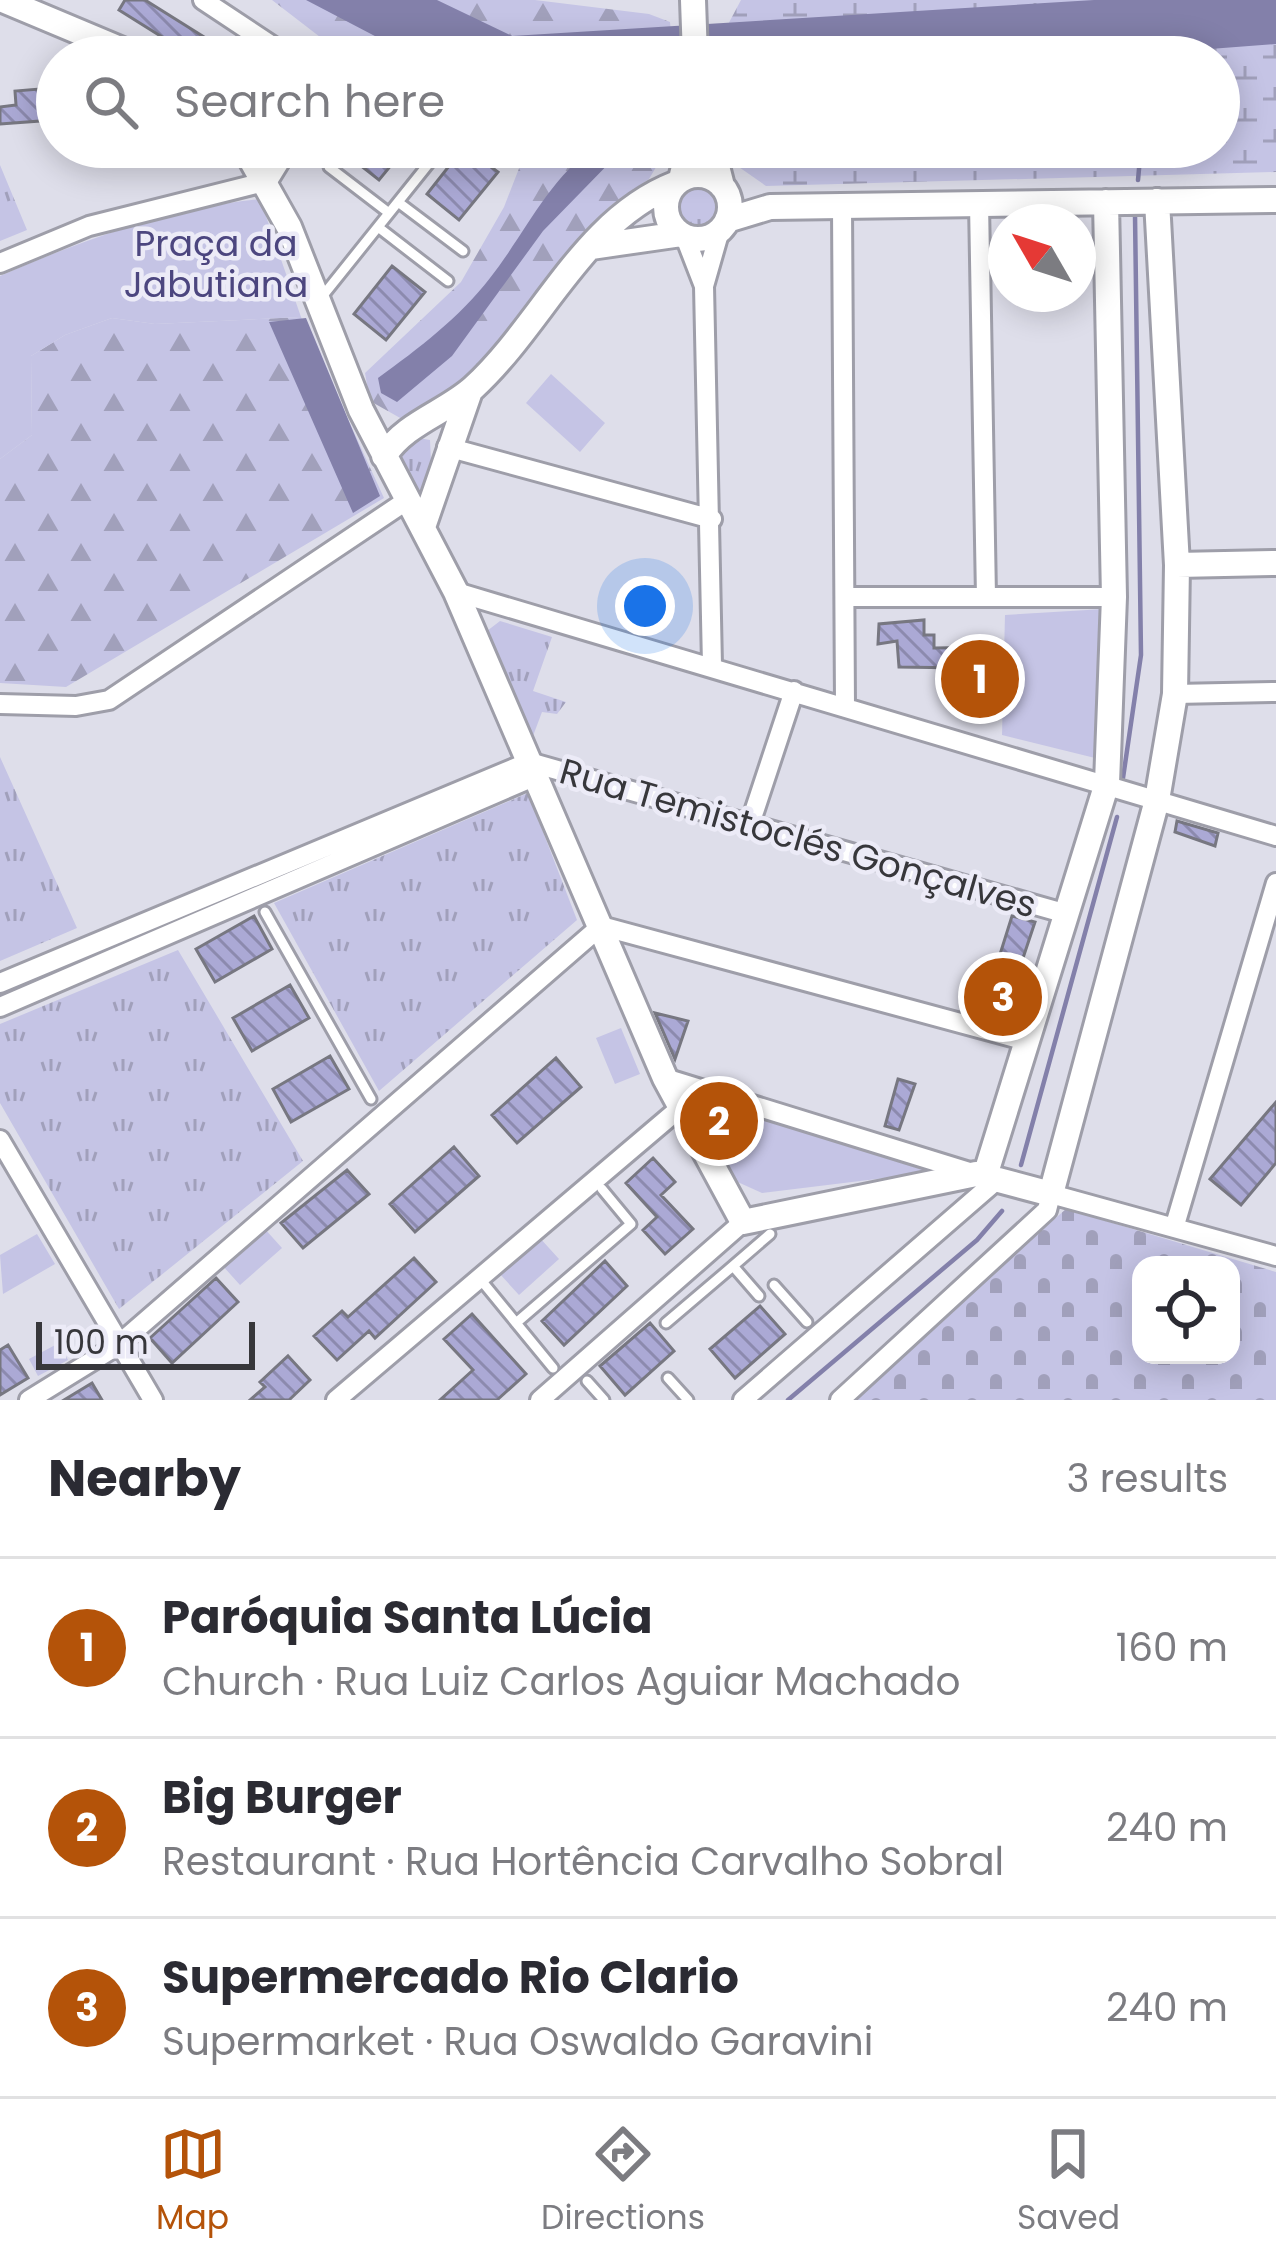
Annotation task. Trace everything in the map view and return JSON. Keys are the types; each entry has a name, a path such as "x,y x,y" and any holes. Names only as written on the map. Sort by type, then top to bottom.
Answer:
{"street":[{"path":"3,0 89,36"},
{"path":"203,0 257,36"},
{"path":"696,36 700,2"},
{"path":"700,2 704,36"},
{"path":"258,168 361,410 456,592 665,1078 743,1222"},
{"path":"0,263 89,226 268,182 276,168"},
{"path":"682,168 666,211 683,236 704,286"},
{"path":"712,664 704,286 723,225 718,168"},
{"path":"384,456 411,429 470,391 627,210 678,182 707,176 723,188 770,207 1276,200"},
{"path":"840,1400 1047,1210 1157,800 1175,694 1177,565 1157,201"},
{"path":"743,1400 986,1176 1107,783 1114,597 1106,202"},
{"path":"979,203 986,597"},
{"path":"591,247 683,236 704,238 723,225 770,207"},
{"path":"842,208 845,704"},
{"path":"424,524 470,391"},
{"path":"361,410 447,447 712,519"},
{"path":"0,704 58,707 109,700 406,501 420,505 432,497"},
{"path":"1177,565 1276,562"},
{"path":"456,592 712,664 1276,836"},
{"path":"845,597 1114,597"},
{"path":"750,824 794,691"},
{"path":"1175,694 1276,692"},
{"path":"0,1007 261,903 532,769"},
{"path":"0,982 532,769"},
{"name":"Rua Temistoclés Gonçalves","path":"532,769 750,824 1067,914"},
{"path":"1175,1225 1276,884"},
{"path":"601,926 1027,1041"},
{"path":"29,1400 118,1345 376,1106 601,926"},
{"path":"665,1078 986,1176 1276,1256"},
{"path":"336,1400 598,1185 680,1108"},
{"path":"0,1140 153,1400"},
{"path":"541,1400 558,1374 743,1222 986,1176"}],"lane":[{"path":"330,168 389,213"},
{"path":"317,302 425,168"},
{"path":"398,202 463,251"},
{"path":"377,227 448,281"},
{"path":"261,903 376,1106"},
{"path":"516,1323 631,1224 598,1185"},
{"path":"666,1323 770,1234"},
{"path":"733,1267 759,1297"},
{"path":"482,1281 558,1374"},
{"path":"773,1285 807,1322"},
{"path":"668,1378 688,1400"},
{"path":"587,1381 604,1400"}],"green space":[{"path":"272,0 535,0 649,14 670,22 671,36 319,36"},
{"path":"741,0 1276,0 1276,172 766,186 740,168 1240,168 1240,36 724,36"},
{"path":"0,165 27,230 0,241"},
{"path":"519,168 656,168 649,179 610,206 563,257 478,370 402,419 370,401 365,373 461,282 504,207"},
{"path":"698,180 717,188 725,207 717,226 698,234 679,226 671,207 679,188"},
{"name":"Praça da Jabutiana","path":"260,199 301,317 155,324 112,318 65,335 31,356 32,435 0,459 0,276 127,227"},
{"path":"301,317 384,498 66,687 0,683 0,459 32,435 31,356 65,335 112,318 155,324"},
{"path":"551,374 605,423 580,452 526,403"},
{"path":"418,438 430,440 431,462 418,496 396,450"},
{"path":"1104,609 1095,758 1002,735 1005,615"},
{"path":"500,621 552,637 533,691 566,702 557,714 542,712 533,736 487,631"},
{"path":"0,757 77,928 0,961"},
{"path":"528,793 577,920 379,1091 274,903"},
{"path":"178,950 303,1161 119,1309 0,1103 0,1024"},
{"path":"621,1028 640,1074 615,1084 596,1038"},
{"path":"686,1090 950,1170 762,1193 731,1179 684,1097"},
{"path":"1066,1209 1223,1256 1132,1256 1132,1364 1240,1364 1240,1261 1276,1272 1276,1400 845,1400"},
{"path":"264,1228 282,1248 240,1285 222,1265"},
{"path":"37,1234 55,1264 3,1294 0,1255"},
{"path":"539,1237 559,1259 519,1295 499,1273"},
{"path":"59,1343 68,1360 38,1376 29,1359"}],"shaded area":[{"path":"306,0 437,0 512,36 375,36"},
{"path":"1094,0 1276,0 1276,44 1240,47 1240,36 512,36"},
{"path":"570,168 604,168 543,231 452,356 397,402 381,393 378,378 478,292"},
{"path":"306,318 380,496 353,513 269,322"}],"building":[{"path":"125,0 145,0 202,36 160,36 119,10"},
{"path":"36,89 36,121 0,124 0,107 16,105 15,91"},
{"path":"364,168 389,168 379,180"},
{"path":"447,168 498,172 459,220 427,194"},
{"path":"392,266 425,292 386,340 354,314"},
{"path":"924,620 924,635 934,635 934,648 999,647 997,710 960,712 962,668 899,667 897,641 878,644 879,624"},
{"path":"1177,821 1218,833 1215,846 1175,832"},
{"path":"254,916 272,949 215,982 196,949"},
{"path":"1012,916 1035,922 1018,973 1025,975 1011,1023 981,1015"},
{"path":"290,985 309,1018 252,1051 233,1018"},
{"path":"655,1013 688,1021 675,1059"},
{"path":"330,1056 349,1089 291,1122 273,1089"},
{"path":"556,1058 581,1087 517,1143 492,1115"},
{"path":"898,1079 915,1084 899,1130 885,1126"},
{"path":"1276,1102 1276,1163 1241,1205 1210,1179"},
{"path":"454,1147 479,1176 415,1232 390,1204"},
{"path":"653,1158 675,1182 661,1195 693,1229 665,1254 643,1230 657,1217 626,1183"},
{"path":"347,1170 369,1194 303,1248 281,1223"},
{"path":"414,1258 436,1282 375,1338 369,1331 337,1360 314,1336 342,1311 348,1317"},
{"path":"605,1261 627,1286 564,1345 542,1321"},
{"path":"216,1278 238,1302 172,1363 150,1338"},
{"path":"760,1306 785,1334 735,1378 710,1349"},
{"path":"472,1314 526,1374 497,1400 440,1400 473,1370 444,1339"},
{"path":"650,1323 674,1351 625,1395 600,1366"},
{"path":"8,1345 28,1378 0,1395 0,1350"},
{"path":"288,1356 310,1380 289,1400 250,1400 265,1387 260,1382"},
{"path":"92,1383 102,1400 64,1400"}],"waterway":[{"path":"1138,180 1139,168"},
{"path":"1123,778 1141,655 1135,215"},
{"path":"1021,1165 1117,817"},
{"path":"788,1400 977,1240 1002,1211"}],"place":[{"name":"Paróquia Santa Lúcia","path":"980,679"},
{"name":"Supermercado Rio Clario","path":"1003,997"},
{"name":"Big Burger","path":"719,1121"}]}
